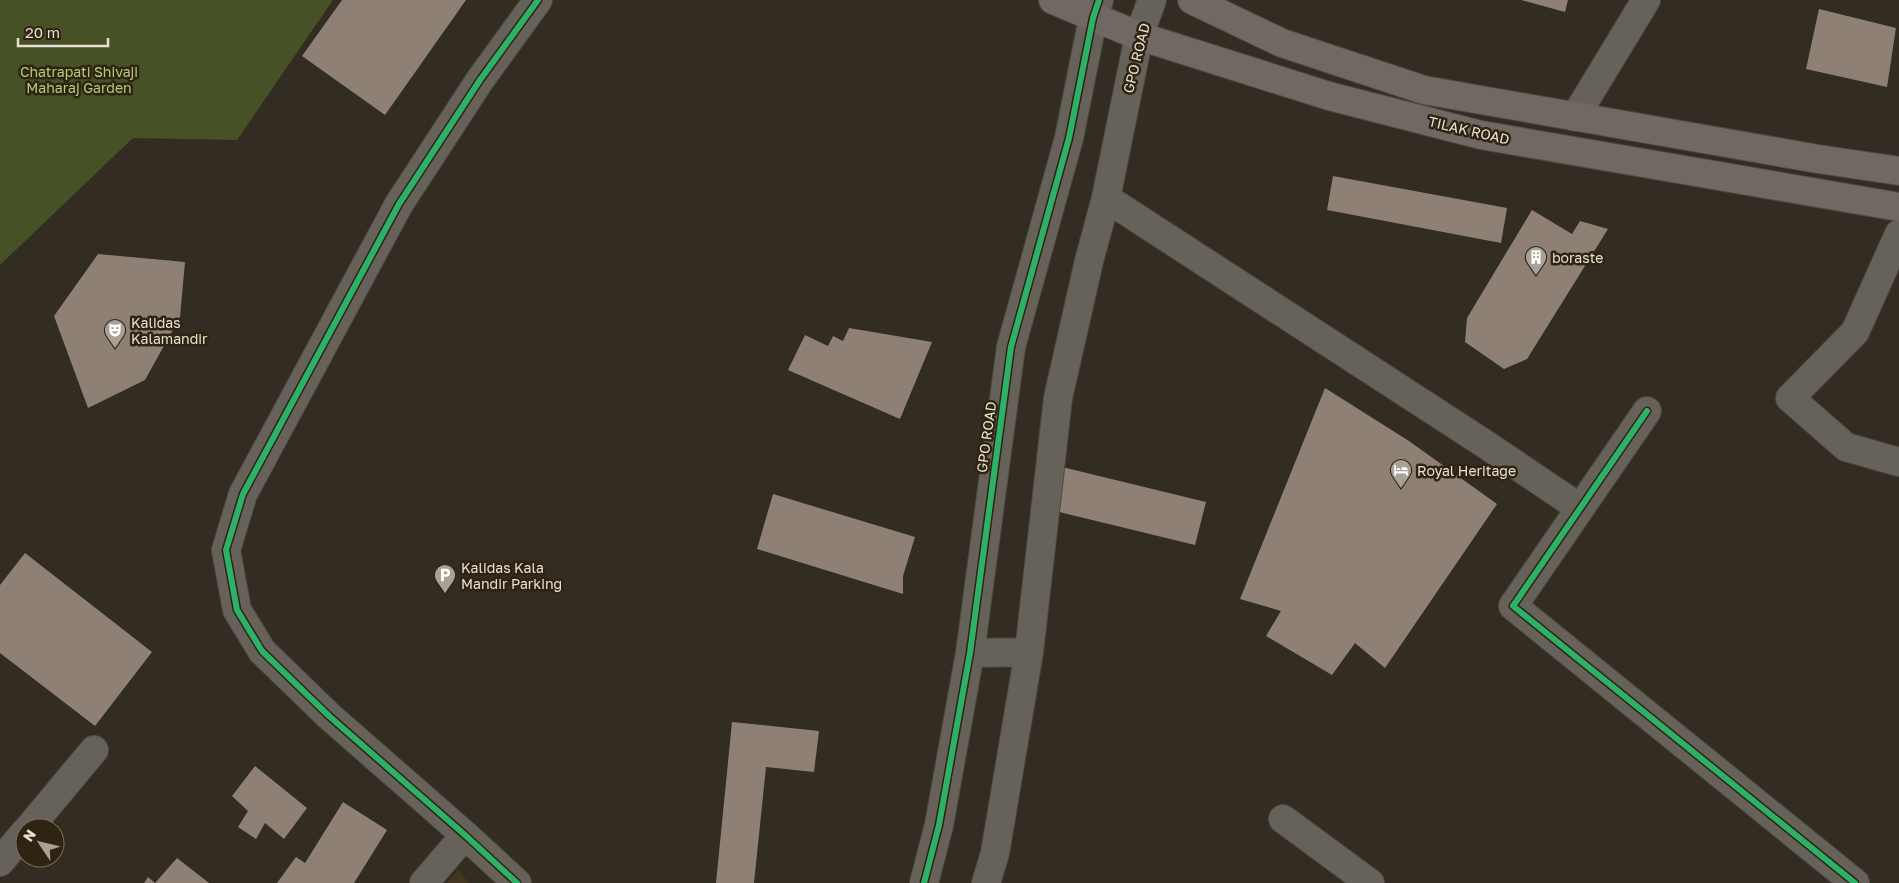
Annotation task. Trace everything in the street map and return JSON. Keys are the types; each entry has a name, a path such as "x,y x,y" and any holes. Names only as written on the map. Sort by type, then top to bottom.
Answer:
{"main road":[{"name":"TILAK ROAD","path":"1053,0 1096,9 1139,36 1329,96 1481,135 1899,207"},
{"path":"1192,0 1282,43 1424,90 1899,171"}],"street":[{"path":"516,883 465,835 329,716 262,651 236,610 226,550 243,494 399,204 480,80 538,0"},
{"name":"GPO ROAD","path":"986,883 995,853 1028,652 1058,398 1089,261 1106,198 1139,36 1152,0"},
{"path":"1575,117 1646,0"},
{"name":"GPO ROAD","path":"924,883 939,825 970,653 1011,347 1068,138 1096,9"},
{"path":"1106,198 1469,433 1580,508"},
{"path":"1899,234 1855,332 1790,398 1846,447 1899,462"},
{"path":"1647,411 1513,606 1855,883"},
{"path":"970,653 1028,652"},
{"path":"37,818 94,750"},
{"path":"1283,819 1370,883"},
{"path":"424,883 465,835"},
{"path":"0,862 15,844"}],"shaded area":[{"path":"458,870 469,883 447,883"}],"green space":[{"name":"Chatrapati Shivaji Maharaj Garden","path":"0,0 333,0 237,140 133,138 0,265"}],"building":[{"path":"342,0 466,0 385,115 302,56"},
{"path":"1521,0 1568,0 1565,12"},
{"path":"1819,9 1896,28 1887,87 1806,69"},
{"path":"1333,176 1507,208 1501,243 1327,210"},
{"name":"boraste","path":"1532,210 1572,234 1580,221 1608,229 1527,359 1504,369 1465,342 1467,318"},
{"name":"Kalidas Kalamandir","path":"98,254 185,262 180,317 145,380 88,408 54,316"},
{"path":"849,328 932,342 900,419 788,370 805,335 828,346 833,336 843,341"},
{"path":"1325,388 1409,441 1497,504 1385,668 1355,643 1332,675 1266,636 1281,611 1240,599"},
{"path":"1062,467 1206,502 1195,545 1051,510"},
{"path":"773,494 915,537 903,576 903,594 757,549"},
{"path":"25,553 152,652 95,726 0,653 0,585"},
{"path":"732,722 819,731 814,772 766,767 754,883 716,883"},
{"path":"255,766 307,808 284,839 265,823 256,839 238,827 248,811 232,796"},
{"path":"343,802 387,830 354,883 277,883 296,857 305,863"},
{"path":"177,858 209,883 155,883"},
{"path":"148,877 155,883 144,883"}],"cycle path":[{"path":"517,883 329,716 262,651 237,610 226,550 243,494 399,204 480,80 538,0"},
{"path":"924,883 939,825 970,653 1011,347 1069,138 1093,18 1099,0"},
{"path":"1647,411 1513,606 1855,883"}],"place":[{"name":"boraste","path":"1536,276"},
{"name":"Kalidas Kalamandir","path":"115,349"},
{"name":"Royal Heritage","path":"1401,489"},
{"name":"Kalidas Kala Mandir Parking","path":"445,594"}]}
